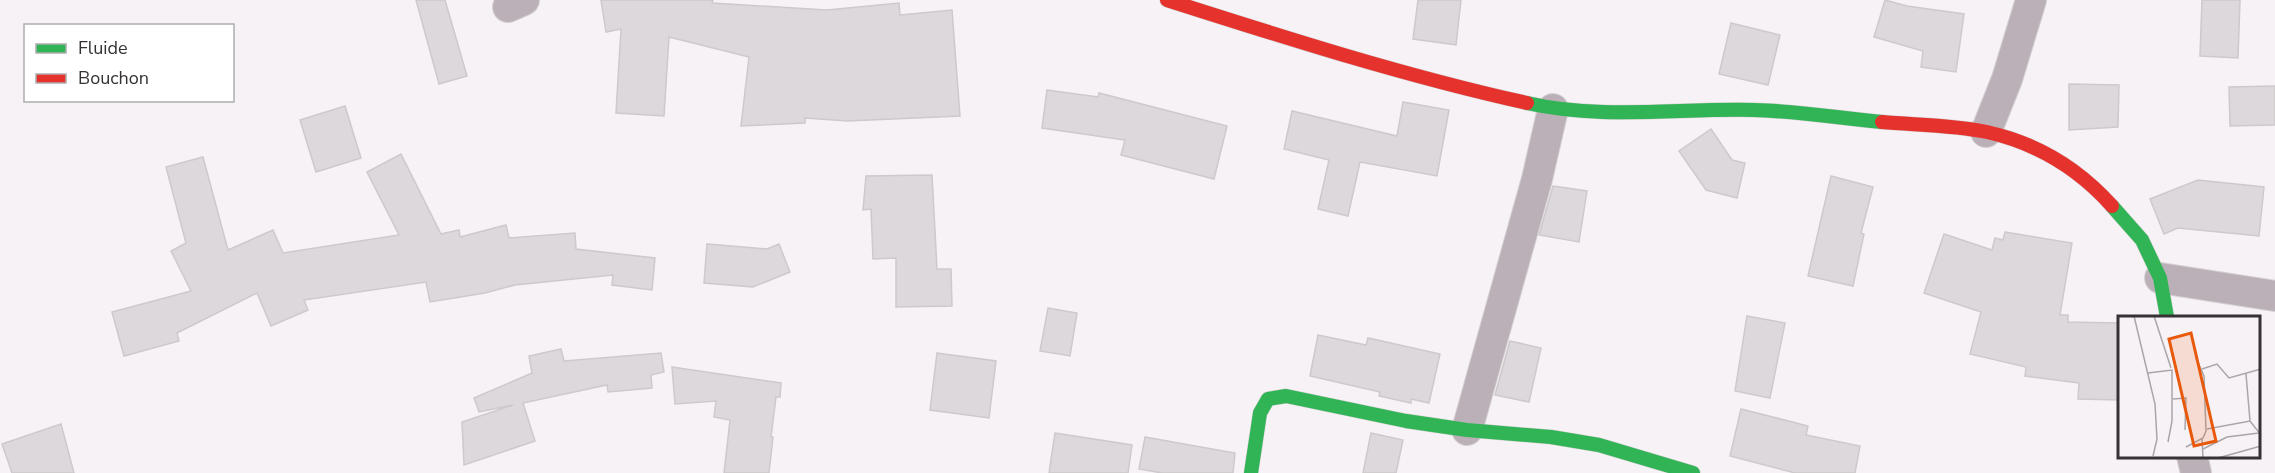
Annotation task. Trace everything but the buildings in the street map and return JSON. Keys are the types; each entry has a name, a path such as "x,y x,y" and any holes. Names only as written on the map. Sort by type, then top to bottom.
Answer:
{"street":[{"path":"1167,0 1258,29 1473,91 1553,109 1591,111 1756,110 1986,132 2025,143 2059,160 2103,196 2142,240 2160,278 2167,316"},
{"path":"1986,132 2007,79 2031,0"},
{"path":"1467,430 1537,179 1553,109"},
{"path":"2160,278 2275,296"},
{"path":"1251,473 1260,413 1269,399 1286,396 1467,430 1551,437 1599,445 1693,473"},
{"path":"2192,458 2196,473"}],"traffic: fast":[{"path":"1527,103 1583,111 1612,112 1770,111 1882,122"},
{"path":"2112,206 2142,240 2160,278 2167,316"},
{"path":"1251,473 1260,413 1268,399 1286,396 1406,421 1467,430 1551,437 1599,445 1693,473"}],"traffic: jam":[{"path":"1167,0 1391,69 1527,103"},
{"path":"1882,122 1974,130 2023,143 2071,169 2112,206"}]}
